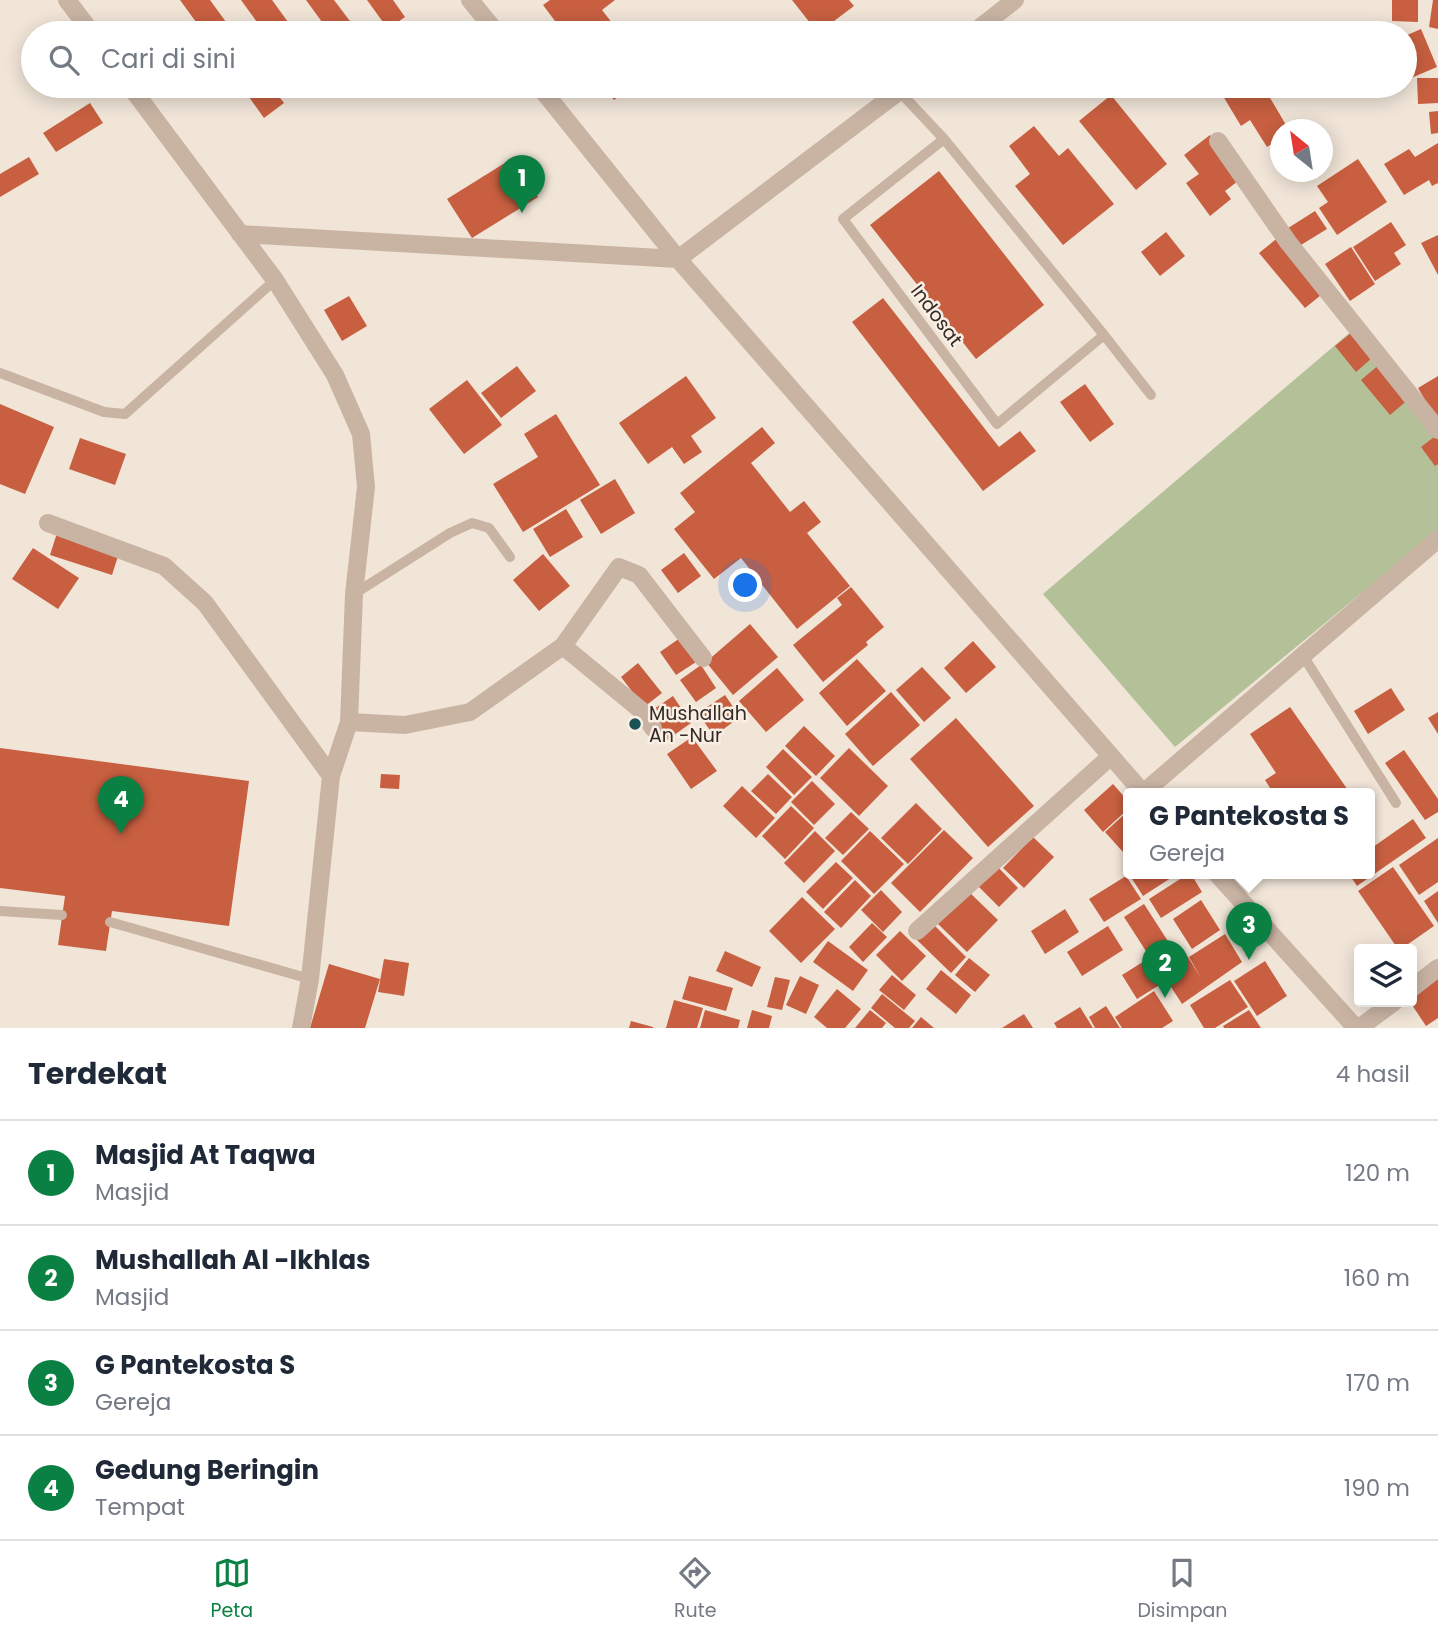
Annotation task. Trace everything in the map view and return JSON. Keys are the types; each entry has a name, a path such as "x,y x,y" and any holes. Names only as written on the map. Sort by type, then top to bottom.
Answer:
{"street":[{"path":"67,0 83,21"},
{"path":"470,0 487,21"},
{"path":"988,21 1015,0"},
{"path":"139,98 275,280 335,375 361,434 366,487 354,594 349,722 331,776 310,979 301,1028"},
{"path":"549,98 678,259 1138,788"},
{"path":"240,234 678,259 891,98"},
{"path":"1218,141 1288,242 1438,430"},
{"path":"48,523 164,566 205,603 331,776"},
{"path":"1150,788 1438,539"},
{"path":"349,722 405,725 470,712 563,646 618,567 639,575 703,658"},
{"path":"563,646 642,711 653,728"},
{"path":"917,931 1111,756"},
{"path":"1222,879 1357,1028 1387,1007"},
{"path":"1417,984 1438,968"}],"lane":[{"path":"910,98 1151,395"},
{"name":"Indosat","path":"944,139 843,219 996,424 1104,335"},
{"path":"0,373 104,412 125,414 275,280"},
{"path":"354,594 450,533 472,523 489,528 510,557"},
{"path":"1302,654 1396,803"},
{"path":"0,911 62,915"},
{"path":"110,922 310,979"}],"green space":[{"path":"1354,329 1438,433 1438,530 1175,747 1043,594"}],"building":[{"path":"180,0 210,0 225,21 195,21"},
{"path":"241,0 272,0 287,21 256,21"},
{"path":"306,0 334,0 350,21 321,21"},
{"path":"367,0 393,0 405,17 399,21 382,21"},
{"path":"550,0 615,0 602,10 611,21 555,21 543,5"},
{"path":"792,0 849,0 854,6 834,21 809,21"},
{"path":"1392,0 1418,0 1418,22 1392,21"},
{"path":"1433,0 1438,0 1438,29 1429,27"},
{"path":"1421,29 1437,67 1417,75 1417,31"},
{"path":"1417,78 1438,78 1438,103 1418,104"},
{"path":"250,98 280,98 284,103 264,118"},
{"path":"1107,98 1113,98 1167,164 1136,190 1079,121"},
{"path":"1224,98 1270,98 1282,119 1270,119 1270,145 1267,147 1250,120 1241,126"},
{"path":"90,103 103,123 56,152 43,133"},
{"path":"1438,111 1438,133 1431,134 1429,112"},
{"path":"1034,126 1059,156 1068,148 1114,204 1063,245 1015,186 1030,174 1009,146"},
{"path":"1210,135 1242,178 1225,191 1231,199 1210,216 1186,183 1199,174 1184,155"},
{"path":"1438,143 1438,183 1432,186 1429,180 1404,195 1384,164 1409,149 1415,157"},
{"path":"29,157 39,174 0,197 0,174"},
{"path":"513,158 538,197 472,238 447,199"},
{"path":"1358,159 1387,202 1337,235 1319,208 1328,202 1317,186 1323,182 1333,182 1333,175"},
{"path":"939,171 1044,305 976,359 870,225"},
{"path":"1315,211 1327,229 1296,248 1285,230"},
{"path":"1391,222 1406,245 1394,253 1401,264 1375,281 1353,247"},
{"path":"1166,232 1185,256 1160,276 1141,252"},
{"path":"1438,235 1438,275 1421,243"},
{"path":"1280,236 1326,291 1305,308 1259,253"},
{"path":"1351,247 1375,284 1350,301 1325,264"},
{"path":"349,296 367,326 342,341 324,310"},
{"path":"883,298 999,447 1020,431 1036,451 983,491 852,322"},
{"path":"1351,333 1372,358 1356,372 1335,346"},
{"path":"1380,364 1409,399 1390,415 1361,380"},
{"path":"517,366 536,391 501,418 481,393"},
{"path":"686,376 716,418 691,436 702,452 684,464 672,447 648,464 619,423"},
{"path":"1438,376 1438,422 1418,388"},
{"path":"467,380 502,425 464,454 429,409"},
{"path":"1085,384 1114,424 1090,442 1060,402"},
{"path":"0,404 54,427 25,494 0,484"},
{"path":"556,414 600,485 523,532 493,484 538,457 524,434"},
{"path":"762,427 775,443 751,463 790,512 804,501 821,522 807,533 850,586 797,629 741,558 714,579 674,529 695,512 680,493"},
{"path":"1438,434 1438,464 1435,466 1421,447"},
{"path":"80,438 126,454 115,485 69,469"},
{"path":"615,479 635,513 601,534 580,500"},
{"path":"566,509 583,537 550,557 533,529"},
{"path":"57,533 119,553 112,575 50,555"},
{"path":"33,548 79,578 58,609 12,579"},
{"path":"684,553 701,576 678,593 661,570"},
{"path":"543,554 570,586 539,611 513,580"},
{"path":"851,587 884,627 866,642 868,645 823,682 793,645 842,605 837,598"},
{"path":"750,624 778,657 733,695 706,662"},
{"path":"680,638 696,662 676,675 660,652"},
{"path":"973,641 996,667 966,693 944,668"},
{"path":"857,659 886,691 847,726 819,693"},
{"path":"638,663 662,693 644,707 621,677"},
{"path":"701,665 716,688 696,702 680,680"},
{"path":"922,667 951,698 924,722 896,690"},
{"path":"777,668 804,700 766,732 739,701"},
{"path":"1391,688 1405,710 1368,734 1354,711"},
{"path":"891,692 920,725 873,766 845,734"},
{"path":"725,695 740,717 714,736 698,713"},
{"path":"673,696 691,723 667,740 648,713"},
{"path":"1290,707 1347,788 1270,788 1265,780 1276,773 1250,734"},
{"path":"1438,712 1438,734 1428,718"},
{"path":"956,718 1034,806 988,847 910,759"},
{"path":"804,726 835,756 816,776 785,746"},
{"path":"692,737 717,771 691,789 667,754"},
{"path":"0,748 249,781 229,926 112,911 106,951 58,945 65,896 0,888"},
{"path":"849,748 888,786 859,816 820,778"},
{"path":"783,749 812,777 794,795 766,767"},
{"path":"1404,750 1438,799 1438,812 1425,820 1385,763"},
{"path":"381,774 400,775 399,789 380,788"},
{"path":"768,774 792,797 776,814 751,791"},
{"path":"812,781 835,804 814,825 791,802"},
{"path":"1113,784 1123,795 1123,814 1103,832 1084,810"},
{"path":"742,786 775,818 756,838 723,806"},
{"path":"916,803 942,829 908,864 881,838"},
{"path":"791,806 814,828 785,859 762,836"},
{"path":"851,812 869,829 843,855 825,838"},
{"path":"1123,816 1123,852 1105,832"},
{"path":"1413,819 1426,838 1375,873 1375,846"},
{"path":"944,830 973,858 920,912 891,883"},
{"path":"815,831 835,851 804,883 784,863"},
{"path":"870,831 904,864 874,894 841,861"},
{"path":"1033,837 1054,857 1024,888 1003,868"},
{"path":"1438,838 1438,882 1419,895 1399,865"},
{"path":"836,862 853,878 823,909 806,892"},
{"path":"996,865 1018,888 999,907 977,885"},
{"path":"1393,867 1434,926 1408,944 1395,944 1358,891"},
{"path":"1123,878 1128,879 1141,899 1104,922 1089,899"},
{"path":"1132,879 1169,879 1143,896"},
{"path":"1180,879 1194,879 1202,892 1161,918 1149,899"},
{"path":"1352,879 1367,879 1357,886"},
{"path":"855,880 871,896 841,928 824,912"},
{"path":"881,890 902,912 883,932 861,910"},
{"path":"968,891 998,920 967,952 937,923"},
{"path":"1438,891 1438,923 1424,901"},
{"path":"802,897 835,929 801,963 769,931"},
{"path":"1201,900 1220,930 1192,949 1173,919"},
{"path":"1144,904 1173,949 1153,962 1124,917"},
{"path":"1065,909 1079,932 1045,954 1031,931"},
{"path":"872,923 887,937 863,962 849,947"},
{"path":"933,924 966,957 951,973 917,940"},
{"path":"1108,926 1123,950 1082,976 1067,952"},
{"path":"900,931 926,956 902,981 876,955"},
{"path":"1225,934 1242,962 1182,1004 1157,965 1183,949 1201,978 1189,957"},
{"path":"828,941 868,970 853,991 813,962"},
{"path":"725,951 761,967 752,987 716,971"},
{"path":"969,958 990,975 975,992 955,975"},
{"path":"384,959 409,963 404,996 378,992"},
{"path":"1146,960 1161,984 1137,999 1122,975"},
{"path":"1265,961 1287,996 1257,1016 1234,981"},
{"path":"329,964 380,979 365,1028 310,1028"},
{"path":"941,970 971,995 956,1014 926,989"},
{"path":"892,975 916,995 904,1010 879,990"},
{"path":"689,976 733,988 726,1011 682,999"},
{"path":"800,976 819,985 806,1014 786,1005"},
{"path":"775,977 790,980 782,1010 767,1007"},
{"path":"1438,978 1438,1018 1426,1026 1413,1007 1417,1007 1417,991"},
{"path":"1230,980 1248,1007 1215,1028 1204,1028 1190,1005"},
{"path":"837,989 861,1009 845,1028 827,1028 814,1017"},
{"path":"1154,991 1173,1021 1162,1028 1122,1028 1115,1017"},
{"path":"882,994 915,1021 909,1028 895,1028 871,1008"},
{"path":"674,1000 703,1008 697,1028 666,1028"},
{"path":"1106,1006 1120,1028 1095,1028 1089,1017"},
{"path":"1080,1007 1093,1028 1057,1028 1054,1023"},
{"path":"705,1010 740,1020 738,1028 700,1028"},
{"path":"752,1010 772,1016 769,1028 747,1028"},
{"path":"870,1010 886,1023 882,1028 855,1028"},
{"path":"1249,1010 1261,1028 1224,1028 1223,1026"},
{"path":"1024,1014 1033,1028 1002,1028"},
{"path":"921,1017 934,1028 912,1028"},
{"path":"631,1021 653,1027 653,1028 629,1028"}],"place":[{"name":"Masjid At Taqwa","path":"522,213"},
{"name":"Mushallah An -Nur","path":"635,724"},
{"name":"Gedung Beringin","path":"121,834"},
{"name":"G Pantekosta S","path":"1249,960"},
{"name":"Mushallah Al -Ikhlas","path":"1165,998"}]}
